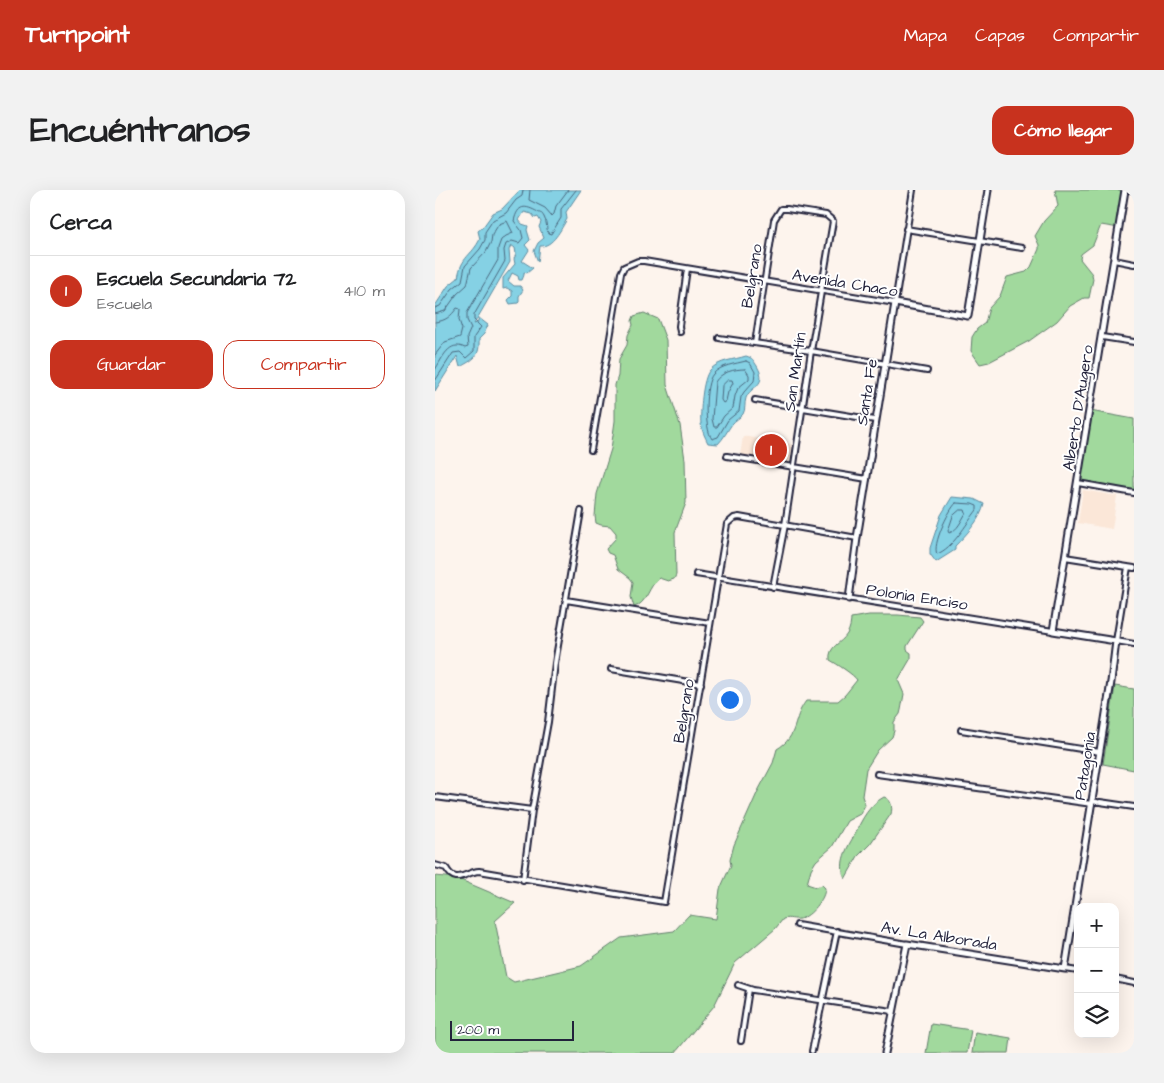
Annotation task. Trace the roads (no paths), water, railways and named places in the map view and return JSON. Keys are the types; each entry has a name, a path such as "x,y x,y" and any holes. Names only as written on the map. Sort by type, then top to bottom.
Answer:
{"main road":[{"path":"980,240 988,190"},
{"name":"Alberto D'Augero","path":"1053,631 1125,190"},
{"name":"Avenida Chaco","path":"895,303 968,316 980,240"},
{"name":"Santa Fe","path":"849,599 875,420 895,303"},
{"name":"Polonia Enciso","path":"1053,631 1116,641"},
{"name":"Patagonia","path":"1065,969 1095,802 1100,752 1116,641"},
{"path":"885,1053 907,944"},
{"name":"Av. La Alborada","path":"907,944 1065,969"}],"street":[{"name":"Santa Fe","path":"895,303 913,190"},
{"name":"Belgrano","path":"755,343 774,220 777,213 781,209 787,208 826,215 833,221"},
{"name":"San Martín","path":"773,586 785,525 833,221"},
{"path":"906,229 1022,248"},
{"path":"1114,260 1134,264"},
{"name":"Avenida Chaco","path":"591,450 621,273 624,267 638,261 644,261 895,303"},
{"path":"680,332 679,326 687,269"},
{"path":"1102,337 1134,342"},
{"path":"719,338 811,351 927,371"},
{"path":"755,400 875,420"},
{"path":"727,456 867,479"},
{"path":"1078,483 1134,493"},
{"path":"435,865 446,868 449,874 456,878 473,871 479,871 523,880 532,810 548,722 555,663 581,511"},
{"name":"Belgrano","path":"523,880 664,902 727,524 734,518 739,517 785,525"},
{"path":"785,525 857,538"},
{"path":"1065,557 1134,568"},
{"name":"Patagonia","path":"1116,641 1128,567"},
{"name":"Polonia Enciso","path":"696,574 1053,631"},
{"path":"566,600 710,623"},
{"name":"Polonia Enciso","path":"1116,641 1134,644"},
{"path":"611,669 701,684"},
{"path":"961,730 1100,752"},
{"path":"877,774 1134,808"},
{"path":"435,797 532,810"},
{"name":"Av. La Alborada","path":"797,925 907,944"},
{"path":"812,1051 837,931"},
{"name":"Av. La Alborada","path":"1065,969 1074,970"},
{"path":"1119,979 1134,983"},
{"path":"738,985 749,989 892,1011"},
{"path":"741,1041 749,989"}],"water":[{"path":"520,190 581,190 566,212 567,219 556,237 549,244 540,246 538,262 534,251 538,243 544,238 539,227 541,222 538,217 535,218 532,214 524,212 519,220 522,224 528,226 527,230 530,240 525,245 529,250 522,261 533,268 527,273 524,272 522,280 519,280 518,276 512,273 508,281 514,286 520,286 523,290 519,296 519,302 510,304 508,300 512,296 512,291 507,288 503,289 503,278 515,264 515,248 511,245 509,250 510,262 474,324 477,323 479,318 488,325 484,334 479,339 477,354 460,367 457,356 435,391 435,306 448,286 458,278 464,260 477,245 480,239 478,231 493,213 502,209"},
{"path":"746,356 752,358 757,366 761,378 760,382 748,394 743,414 732,424 720,442 718,444 708,443 701,424 702,396 707,374 718,364"},
{"path":"952,497 974,499 984,504 976,521 955,546 955,550 936,562 930,554 930,548 941,515"}],"place":[{"name":"Escuela Secundaria 72","path":"771,450"}]}
